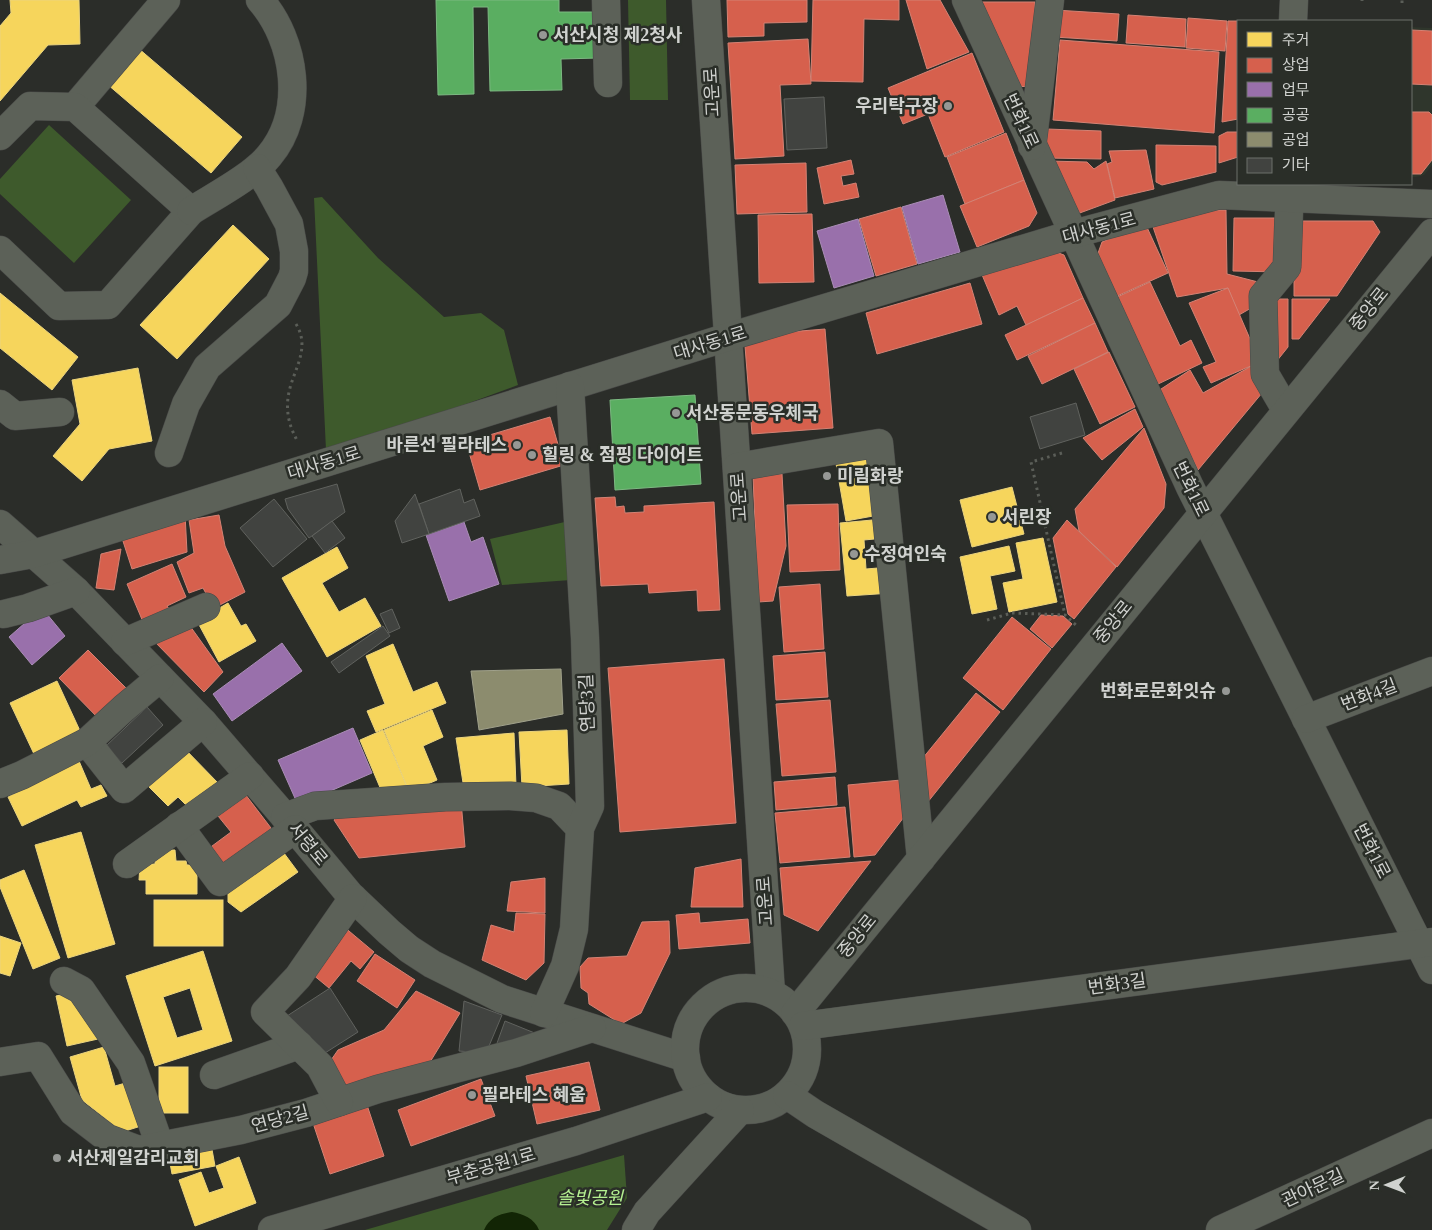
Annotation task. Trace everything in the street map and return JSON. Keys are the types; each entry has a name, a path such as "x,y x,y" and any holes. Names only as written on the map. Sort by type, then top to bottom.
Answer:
{"street":[{"path":"75,107 166,0"},
{"path":"0,250 59,306 108,305 191,211 257,168 269,156 285,127 290,112 292,83 283,35 270,11 260,0"},
{"path":"606,0 608,83"},
{"name":"고운로","path":"706,0 771,993"},
{"name":"번화1로","path":"966,0 1203,512 1306,719 1426,943 1432,970"},
{"path":"1032,146 1050,0"},
{"path":"1294,0 1294,20"},
{"path":"0,136 30,106 75,107 191,211"},
{"path":"169,454 186,404 208,367 278,305 288,288 294,271 293,242 286,217 257,168"},
{"path":"1286,410 1265,374 1263,296 1287,266 1290,190"},
{"name":"대사동1로","path":"0,560 33,554 728,337 1073,234 1219,195 1290,190 1432,204"},
{"name":"중앙로","path":"799,1019 921,859 1432,233"},
{"name":"연당3길","path":"544,1012 565,966 574,929 580,828 590,806 585,638 570,386"},
{"path":"0,404 15,416 60,412"},
{"path":"737,467 879,443 921,859"},
{"name":"서령로","path":"0,524 76,591 203,722 353,898 388,932 432,964 502,999 686,1058"},
{"path":"4,614 28,608 76,591"},
{"path":"125,642 206,607"},
{"name":"번화4길","path":"1306,719 1432,671"},
{"path":"0,784 31,771 87,742 160,678"},
{"path":"87,742 124,790 203,722"},
{"path":"127,864 250,776"},
{"path":"180,826 220,882 290,823 315,806 445,797 510,796 536,798 559,806 580,828"},
{"path":"339,1102 320,1066 265,1012 298,976 353,898"},
{"name":"번화3길","path":"799,1019 1426,943"},
{"path":"64,981 81,990 131,1063 160,1146"},
{"path":"738,989 755,989 771,993 785,1001 799,1019 807,1045 806,1064 799,1081 787,1096 776,1103 765,1108 740,1110 724,1106 708,1097 694,1080 686,1058 686,1042 690,1025 699,1010 707,1002 722,993 738,989"},
{"name":"연당2길","path":"0,1062 38,1056 73,1112 107,1138 139,1150 241,1130 306,1113 378,1089 516,1053 592,1028"},
{"path":"214,1076 299,1045"},
{"path":"787,1096 1017,1230"},
{"name":"부춘공원1로","path":"272,1230 576,1141 708,1097"},
{"path":"647,1224 740,1110"},
{"name":"관아문길","path":"1220,1230 1432,1133"}],"path":[{"path":"278,305 296,324 302,338 301,360 290,388 287,407 293,433 311,467"},
{"path":"1062,453 1031,462 1065,615 1097,642"},
{"path":"986,620 1012,614 1065,615"}],"shaded area":[{"path":"1412,27 1432,28 1432,165 1424,175 1412,177"},
{"path":"512,1212 528,1217 539,1230 484,1230 495,1217"}],"green space":[{"path":"628,0 666,0 668,100 630,100"},
{"path":"49,125 131,200 74,263 0,194 0,179"},
{"path":"322,197 378,258 444,317 481,313 504,330 518,385 335,452 326,450 314,198"},
{"path":"569,521 571,580 502,585 490,539"},
{"name":"솔빛공원","path":"624,1155 627,1198 607,1230 365,1230"}],"building: 주거":[{"path":"10,0 79,0 80,44 48,45 0,101 0,26 11,13"},
{"path":"138,48 242,137 211,173 107,84"},
{"path":"233,225 269,259 177,359 140,325"},
{"path":"0,293 78,357 52,390 0,348"},
{"path":"138,368 152,441 109,449 82,481 53,456 80,424 72,380"},
{"path":"872,451 884,514 846,521 835,458"},
{"name":"서린장","path":"1012,487 1024,534 972,547 960,500"},
{"name":"수정여인숙","path":"883,519 885,538 864,540 866,569 890,567 892,593 847,596 840,523"},
{"path":"1043,538 1057,602 1009,612 1003,583 1023,579 1016,543"},
{"path":"1009,546 1015,571 990,576 997,609 972,614 960,557"},
{"path":"337,547 348,568 322,583 339,612 365,598 381,626 327,657 282,578"},
{"path":"228,603 241,626 246,624 256,641 219,662 197,621"},
{"path":"393,644 413,692 437,682 446,703 376,732 367,711 385,704 366,656"},
{"path":"57,681 81,733 34,754 10,703"},
{"path":"432,710 443,737 423,746 437,780 409,792 384,730"},
{"path":"383,730 407,787 384,797 360,740"},
{"path":"567,730 569,784 522,787 519,732"},
{"path":"514,733 516,786 464,789 456,738"},
{"path":"183,747 218,783 191,810 178,797 168,806 146,784"},
{"path":"76,754 91,789 101,785 107,796 81,807 77,800 22,826 8,797 17,792 13,784"},
{"path":"81,832 115,944 68,958 35,845"},
{"path":"278,845 298,872 241,912 228,902 228,877"},
{"path":"155,850 175,850 176,861 186,861 187,865 197,865 197,894 146,894 146,880 139,880 140,864 155,864"},
{"path":"24,870 60,958 33,969 0,887 0,880"},
{"path":"154,900 223,900 223,946 154,946"},
{"path":"0,936 21,943 10,976 0,973"},
{"path":"203,951 232,1041 155,1066 126,976","holes":["190,988 203,1030 177,1038 163,997"]},
{"path":"74,992 94,1020 98,1039 67,1046 56,996"},
{"path":"104,1047 115,1086 129,1082 141,1126 122,1132 82,1100 70,1057"},
{"path":"159,1067 188,1067 188,1113 159,1113"},
{"path":"211,1144 215,1166 172,1174 168,1152"},
{"path":"239,1157 256,1203 195,1226 179,1180 201,1172 209,1193 224,1188 216,1166"}],"building: 상업":[{"path":"727,0 807,0 807,22 764,23 764,36 728,37"},
{"path":"813,0 899,0 899,20 864,19 863,82 811,81"},
{"path":"906,0 940,0 969,52 927,69"},
{"path":"974,2 1035,2 1035,86 1012,87"},
{"path":"1055,10 1119,14 1117,41 1054,37"},
{"path":"1128,15 1186,19 1185,47 1126,43"},
{"path":"1188,18 1227,21 1225,51 1186,48"},
{"path":"1228,21 1237,21 1237,119 1222,122"},
{"path":"1412,30 1432,31 1432,85 1412,84"},
{"path":"808,39 811,84 780,85 784,156 735,159 728,43"},
{"path":"1060,40 1219,52 1214,133 1053,120"},
{"path":"972,53 1004,132 945,157 928,114 903,124 888,88"},
{"path":"1412,112 1429,112 1432,115 1432,160 1421,174 1412,174"},
{"path":"1047,129 1101,131 1101,159 1046,158"},
{"path":"1227,132 1237,132 1237,157 1219,163 1219,136"},
{"path":"1006,133 1024,180 965,204 947,157"},
{"path":"1156,145 1216,146 1216,172 1162,185 1156,182"},
{"path":"1146,150 1154,189 1115,198 1107,164 1112,162 1109,151"},
{"path":"851,160 854,174 841,176 843,186 856,183 859,197 824,204 817,168"},
{"path":"1048,161 1087,162 1094,169 1106,161 1115,200 1077,214"},
{"path":"806,163 807,212 737,214 735,165"},
{"path":"1024,180 1037,213 1029,226 977,247 960,206"},
{"path":"901,207 917,264 876,276 859,219"},
{"path":"1188,210 1226,210 1227,274 1258,282 1258,304 1239,315 1228,288 1177,297 1151,221"},
{"path":"812,214 814,282 759,283 758,215"},
{"path":"1234,218 1281,218 1281,272 1233,271"},
{"path":"1294,221 1373,221 1380,232 1337,296 1294,296"},
{"path":"1145,223 1168,273 1115,297 1097,256 1102,242"},
{"path":"1053,251 1064,255 1083,298 1026,325 1017,306 999,315 980,270"},
{"path":"1150,282 1180,346 1191,340 1202,363 1156,385 1115,298"},
{"path":"970,283 982,324 877,354 866,313"},
{"path":"1228,288 1260,362 1211,383 1203,367 1216,362 1189,303"},
{"path":"1083,298 1095,323 1017,360 1005,335"},
{"path":"1267,299 1288,299 1288,347 1268,372"},
{"path":"1292,299 1330,299 1299,339 1292,339"},
{"path":"1095,323 1108,352 1042,384 1028,356"},
{"path":"825,329 833,428 752,434 745,346 752,335"},
{"path":"1109,352 1135,407 1100,424 1074,369"},
{"path":"1255,364 1267,387 1198,470 1158,391 1190,370 1203,393"},
{"path":"1135,409 1143,427 1102,460 1083,438"},
{"path":"550,417 564,465 480,490 466,442"},
{"path":"1144,428 1166,484 1164,508 1117,567 1079,531 1075,509"},
{"path":"782,474 786,546 773,601 758,602 753,475"},
{"path":"615,497 616,507 624,506 625,513 644,512 644,506 714,502 720,610 698,611 697,590 649,593 648,584 601,586 595,498"},
{"path":"838,504 840,570 790,572 787,505"},
{"path":"185,514 187,552 132,569 121,535"},
{"path":"219,515 225,546 245,592 214,608 203,588 189,593 177,562 194,553 189,520"},
{"path":"1067,520 1116,567 1074,619 1068,614 1053,538"},
{"path":"121,549 114,590 96,588 101,554"},
{"path":"172,564 186,597 167,606 175,617 146,629 127,584"},
{"path":"820,584 824,649 784,652 779,587"},
{"path":"1041,615 1063,616 1072,624 1052,648 1030,629"},
{"path":"1012,617 1051,649 1003,710 963,678"},
{"path":"185,619 223,672 204,692 153,640"},
{"path":"88,650 130,692 101,721 59,678"},
{"path":"825,652 828,697 776,700 773,656"},
{"path":"724,659 736,823 620,832 608,668"},
{"path":"976,693 1000,712 923,808 918,764"},
{"path":"830,700 836,772 782,776 776,704"},
{"path":"835,777 837,805 776,810 774,782"},
{"path":"901,780 904,817 875,855 854,857 848,785"},
{"path":"242,790 271,828 270,841 228,874 208,849 231,832 214,811"},
{"path":"461,801 465,847 359,858 334,820 341,812"},
{"path":"845,807 850,857 780,863 775,813"},
{"path":"741,859 743,907 691,907 695,868"},
{"path":"871,861 818,931 784,915 780,868"},
{"path":"545,878 545,913 507,911 511,882"},
{"path":"516,913 545,914 544,963 526,980 482,960 491,925 514,932"},
{"path":"699,913 700,923 748,919 750,943 679,949 676,915"},
{"path":"669,921 670,953 641,1013 621,1024 589,1004 588,993 581,988 580,967 588,958 627,956 642,922"},
{"path":"343,926 374,952 360,969 351,961 329,988 306,969"},
{"path":"375,954 415,980 397,1008 357,981"},
{"path":"416,991 460,1013 427,1067 340,1098 329,1063 338,1050 384,1030"},
{"path":"589,1062 600,1110 537,1124 526,1076"},
{"path":"481,1079 495,1116 411,1146 398,1110"},
{"path":"366,1102 384,1156 330,1174 312,1120"}],"building: 업무":[{"path":"943,195 960,252 918,264 902,207"},
{"path":"858,219 874,276 834,288 817,231"},
{"path":"464,522 471,542 483,537 499,584 449,601 426,535"},
{"path":"42,608 65,636 32,665 9,637"},
{"path":"282,643 302,671 232,721 213,694"},
{"path":"353,728 372,773 298,805 278,760"}],"building: 공공":[{"name":"서산시청 제2청사","path":"436,0 559,0 559,12 597,12 598,58 561,59 562,90 490,91 488,7 473,7 474,94 438,95"},
{"path":"695,395 701,484 615,490 610,400"}],"building: 공업":[{"path":"561,669 563,714 479,730 471,671"}],"building: 기타":[{"path":"824,97 827,148 787,150 784,99"},
{"path":"1076,403 1085,435 1040,449 1030,417"},
{"path":"337,484 345,512 309,538 288,509 285,499"},
{"path":"460,489 464,503 474,499 480,516 429,534 419,504"},
{"path":"415,494 429,534 402,543 395,521"},
{"path":"274,499 307,539 273,567 240,528"},
{"path":"332,521 345,538 325,553 312,536"},
{"path":"392,609 400,628 389,633 380,614"},
{"path":"383,626 390,636 339,673 331,662"},
{"path":"147,707 163,725 122,763 106,746"},
{"path":"330,988 358,1032 325,1053 319,1045 310,1051 287,1016"},
{"path":"464,1001 502,1015 489,1046 471,1052 459,1051"},
{"path":"505,1021 547,1038 496,1046"}],"place":[{"name":"서산시청 제2청사","path":"543,35"},
{"name":"우리탁구장","path":"948,106"},
{"name":"서산동문동우체국","path":"676,413"},
{"name":"바른선 필라테스","path":"517,445"},
{"name":"힐링 & 점핑 다이어트","path":"532,455"},
{"name":"미림화랑","path":"827,476"},
{"name":"서린장","path":"992,517"},
{"name":"수정여인숙","path":"854,554"},
{"name":"번화로문화잇슈","path":"1226,691"},
{"name":"필라테스 혜움","path":"472,1095"},
{"name":"서산제일감리교회","path":"57,1158"}]}
